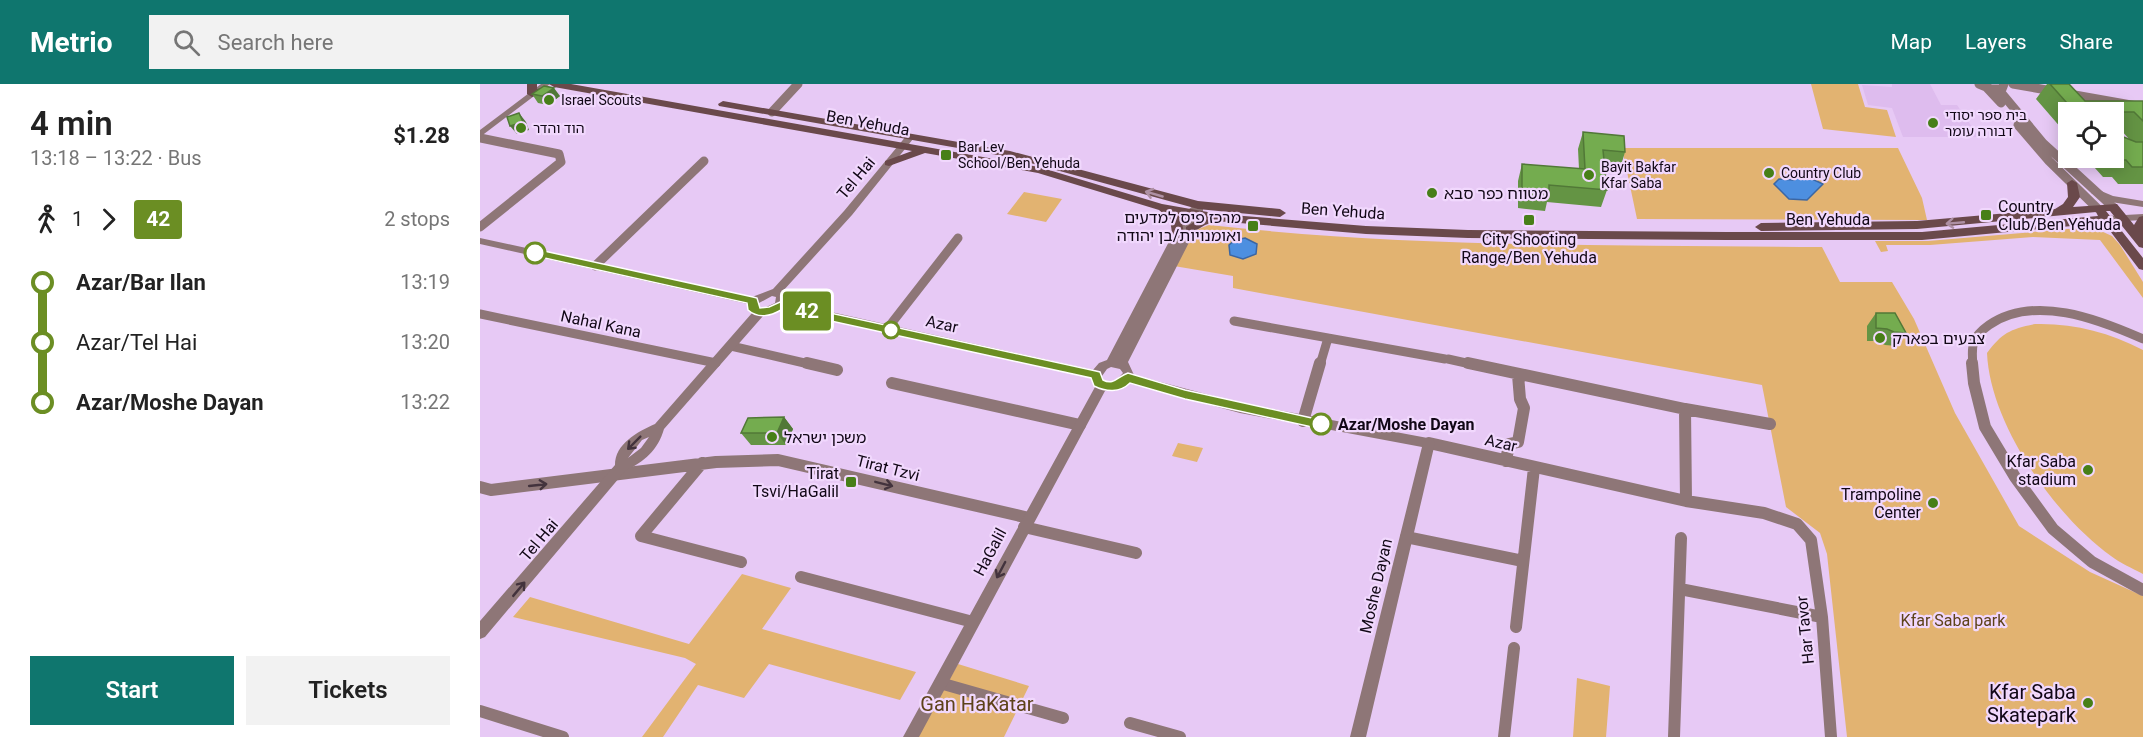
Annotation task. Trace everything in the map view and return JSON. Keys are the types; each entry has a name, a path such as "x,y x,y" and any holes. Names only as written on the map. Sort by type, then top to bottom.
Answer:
{"main road":[{"name":"Ben Yehuda","path":"609,84 772,112 907,141 1048,163 1219,218 1422,232 1714,236 1922,236 2107,219"},
{"path":"532,89 558,85"},
{"name":"Ben Yehuda","path":"558,85 878,141 907,141 927,149 1039,170 1161,207 1195,211 1479,225 1722,227 1917,225 2113,207"},
{"path":"878,141 891,150 889,163"},
{"path":"889,163 927,149"},
{"path":"2058,212 2067,207 2074,197 2072,183"},
{"path":"1161,207 1175,218 1178,233"},
{"path":"2113,207 2141,241"},
{"path":"2097,208 2143,266"},
{"path":"1190,230 1201,222 1219,218"},
{"path":"2141,241 2138,227 2143,219"},
{"path":"2069,222 2097,225 2121,236"}],"street":[{"path":"480,136 532,89 546,84"},
{"path":"772,112 798,84"},
{"path":"2013,84 2059,88 2143,107"},
{"path":"1983,86 2002,87 2043,143 2113,207"},
{"path":"1983,86 2032,143 2097,208"},
{"path":"480,136 559,154 561,162 480,227"},
{"name":"Tel Hai","path":"776,292 848,213 907,141"},
{"path":"595,266 704,161"},
{"path":"2094,191 2111,199 2143,205"},
{"name":"Ben Yehuda","path":"2113,207 2143,205"},
{"path":"1116,363 1190,230 1195,211"},
{"path":"1116,363 1178,233 1195,211"},
{"name":"Ben Yehuda","path":"2107,219 2143,219"},
{"path":"887,329 958,238"},
{"path":"480,241 753,301 765,293 776,292 783,298 780,305 771,311 760,312 752,307 753,301"},
{"name":"Azar","path":"780,305 1099,380"},
{"name":"Tel Hai","path":"482,627 618,472 638,460 656,439 659,427 760,312"},
{"path":"2143,339 2083,316 2035,312 2017,313 1999,319 1983,329 1971,345 1974,383 1985,427 2015,477 2053,529 2092,562 2143,590"},
{"name":"Nahal Kana","path":"480,314 716,363"},
{"path":"1234,321 1447,359 1685,409 1770,424"},
{"path":"1304,421 1328,338"},
{"path":"731,346 837,370"},
{"path":"1116,363 1128,371 1128,378 1117,386 1099,380 1103,366 1116,363"},
{"path":"1506,461 1509,444 1518,442 1524,408 1520,399 1518,375"},
{"name":"Azar","path":"1128,378 1185,395 1304,421 1429,443 1686,501 1764,513 1797,524"},
{"name":"HaGalil","path":"911,737 1080,425 1099,380"},
{"path":"892,383 1080,425"},
{"path":"1685,409 1686,501"},
{"name":"Moshe Dayan","path":"1358,737 1429,443"},
{"name":"Tirat Tzvi","path":"480,487 491,490 618,472 757,459 803,464 1136,553"},
{"path":"702,463 641,536 741,562"},
{"path":"1516,627 1534,468"},
{"name":"Har Tavor","path":"1797,524 1810,540 1822,617 1831,737"},
{"path":"1406,537 1523,561"},
{"path":"1674,737 1681,538"},
{"path":"801,577 973,622"},
{"path":"1680,589 1822,617"},
{"path":"1504,737 1514,648"},
{"path":"940,683 1063,718"},
{"path":"480,711 563,737"},
{"path":"1130,723 1180,737"}],"shaded area":[{"name":"בית ספר יסודי דבורה עומר","path":"1892,84 1930,84 1941,105 1957,105 1979,137 1903,137 1892,108 1868,105 1862,85 1892,87"}],"green space":[{"path":"1811,84 1858,84 1865,107 1887,110 1896,137 1823,129"},
{"name":"Country Club","path":"1622,148 1898,148 1922,198 1927,220 1637,219"},
{"path":"1024,192 1062,199 1046,222 1007,214"},
{"name":"Kfar Saba park","path":"1209,225 1439,242 1822,247 1840,282 1892,282 1914,319 1955,413 2019,526 2090,572 2143,596 2143,737 1847,737 1827,554 1820,533 1786,507 1762,385 1233,288 1233,276 1174,266 1193,231"},
{"path":"2092,227 2112,236 2120,245 2143,282 2143,298 2100,240 2033,237 1930,245 1886,245 1888,251 1881,252 1875,241 1928,241"},
{"name":"Kfar Saba stadium","path":"2035,324 2063,325 2090,330 2117,338 2143,350 2143,574 2111,556 2068,517 2029,466 2000,409 1991,380 1987,353 2007,333"},
{"path":"1178,443 1203,448 1197,462 1172,456"},
{"path":"742,574 791,588 762,629 916,672 900,700 769,664 744,698 698,685 663,737 642,737 696,664 685,658 513,617 530,597 689,644"},
{"name":"Gan HaKatar","path":"958,664 1029,686 1004,737 917,737"},
{"path":"1577,678 1610,686 1606,737 1573,737"}],"water":[{"path":"1801,174 1823,184 1807,200 1789,199 1774,184 1779,179 1794,180"},
{"path":"1245,238 1257,244 1256,254 1243,259 1230,255 1229,245 1235,240"}],"building":[{"path":"2050,84 2069,84 2085,101 2143,101 2143,121 2134,112 2124,112 2124,102 2066,102"},
{"path":"544,86 554,88 542,96 532,94"},
{"path":"519,113 523,122 510,126 507,117"},
{"path":"1583,132 1624,136 1625,152 1603,150 1607,190 1549,185 1549,193 1522,191 1522,164 1585,169"},
{"path":"2124,137 2143,142 2143,167 2132,167 2124,160"},
{"path":"1876,313 1895,313 1906,333 1876,328"},
{"path":"784,417 777,433 741,433 748,418"}],"bus line":[{"name":"42","path":"535,253 753,301 752,307 758,312 771,311 780,305 1096,375 1098,383 1102,386 1112,387 1128,378 1185,395 1321,424"}],"place":[{"name":"Israel Scouts","path":"549,100"},
{"name":"בית ספר יסודי דבורה עומר","path":"1933,123"},
{"name":"הוד והדר","path":"521,128"},
{"name":"Bar Lev School/Ben Yehuda","path":"946,155"},
{"name":"Country Club","path":"1769,173"},
{"name":"Bayit Bakfar Kfar Saba","path":"1589,175"},
{"name":"מטווח כפר סבא","path":"1432,193"},
{"name":"Country Club/Ben Yehuda","path":"1986,215"},
{"name":"City Shooting Range/Ben Yehuda","path":"1529,220"},
{"name":"מרכז פיס למדעים ואומנויות/בן יהודה","path":"1253,226"},
{"name":"צבעים בפארק","path":"1880,338"},
{"name":"Azar/Moshe Dayan","path":"1321,424"},
{"name":"משכן ישראל","path":"772,437"},
{"name":"Kfar Saba stadium","path":"2088,470"},
{"name":"Tirat Tsvi/HaGalil","path":"851,482"},
{"name":"Trampoline Center","path":"1933,503"},
{"name":"Kfar Saba Skatepark","path":"2088,703"}]}
